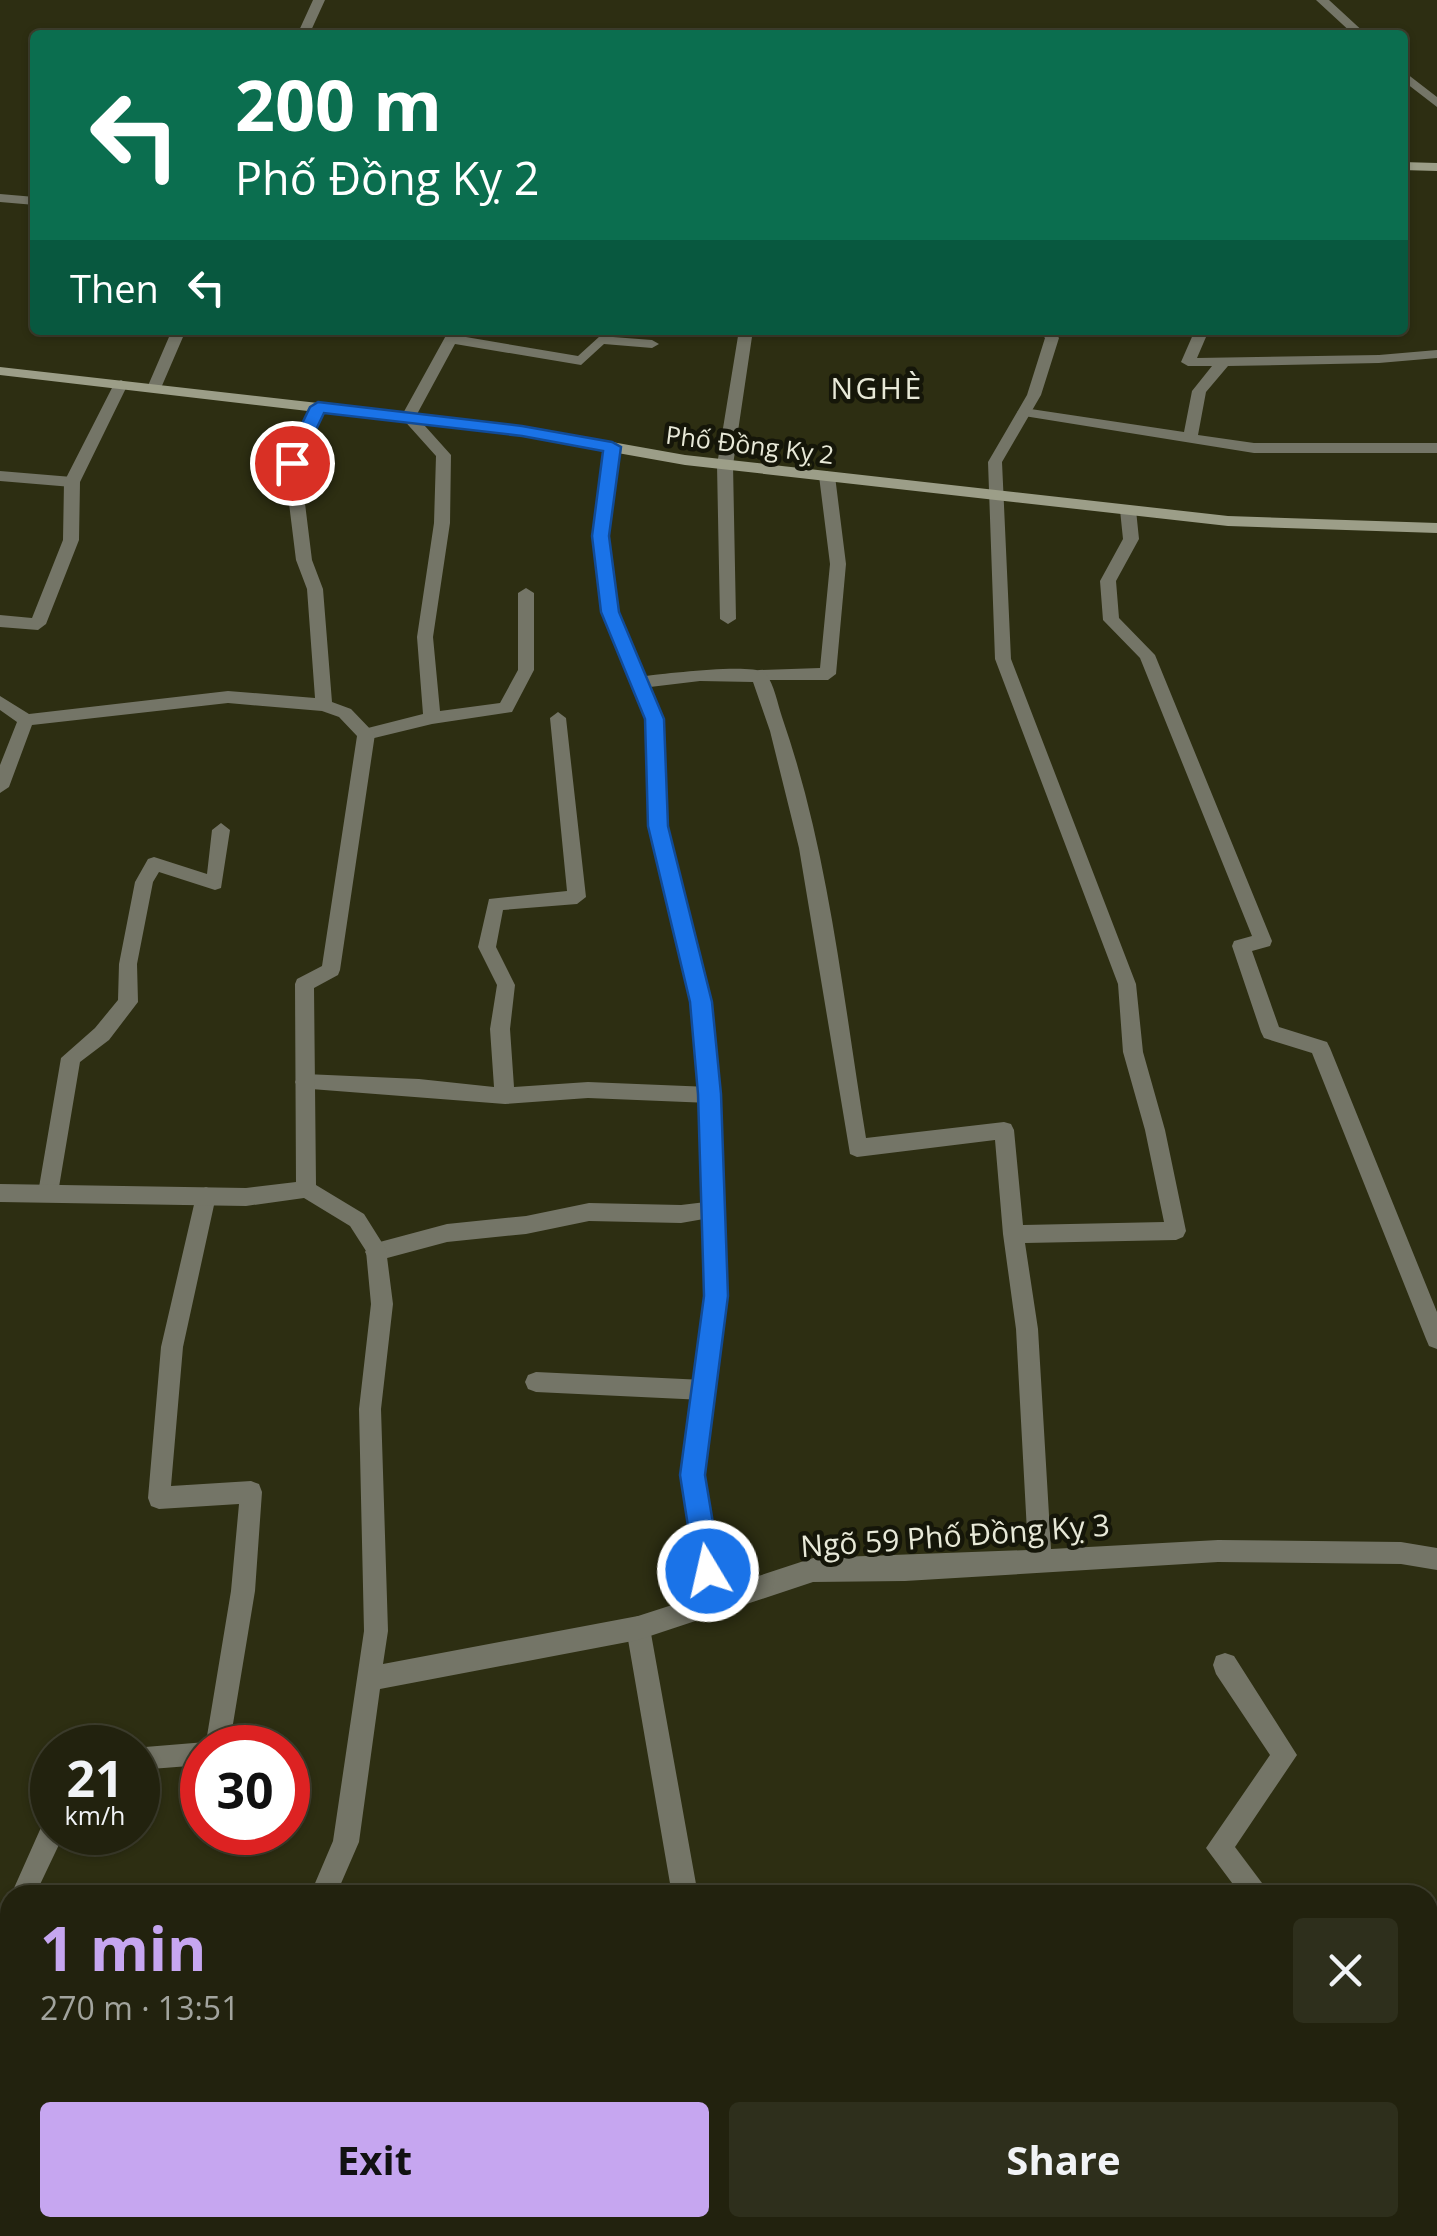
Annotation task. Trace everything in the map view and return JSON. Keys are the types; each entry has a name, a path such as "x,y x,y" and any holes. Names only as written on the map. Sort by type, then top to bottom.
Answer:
{"street":[{"path":"305,30 318,0"},
{"path":"1322,0 1355,30"},
{"path":"1408,78 1437,103"},
{"path":"1408,166 1437,167"},
{"path":"0,198 30,201"},
{"path":"154,388 177,335"},
{"path":"432,718 425,637 442,524 444,455 408,418 453,335 581,361 600,340 652,344"},
{"path":"728,619 724,464 745,335"},
{"path":"1013,1234 1176,1232 1155,1130 1133,1052 1127,984 1003,660 994,495 996,462 1034,395 1052,338 1049,335"},
{"path":"1200,335 1188,362 1437,354"},
{"path":"1190,438 1198,391 1224,361"},
{"name":"Phố Đồng Kỵ 2","path":"0,370 522,431 724,464 1228,521 1437,528"},
{"path":"0,620 38,624 71,540 72,482 121,384"},
{"path":"318,407 292,463 300,491 306,574 315,589 324,705"},
{"path":"1024,412 1254,448 1437,448"},
{"path":"612,447 600,536 614,627 654,719 658,826 701,1002 710,1094 716,1296 692,1475 713,1603"},
{"path":"0,476 72,482"},
{"path":"639,683 700,675 828,674 838,564 827,476"},
{"path":"1128,510 1131,538 1108,581 1110,620 1147,655 1262,941 1242,946 1271,1032 1320,1048 1437,1339"},
{"path":"366,734 432,718 506,708 526,670 526,593"},
{"path":"759,676 780,731 803,831 858,1148 1004,1130 1013,1234 1028,1329 1040,1561"},
{"path":"0,702 26,720 228,697 324,705 345,713 366,734"},
{"path":"505,1096 500,1030 506,985 486,947 495,904 577,897 558,718"},
{"path":"0,788 26,720"},
{"path":"306,1189 304,984 331,970 366,734"},
{"path":"48,1193 71,1058 102,1034 128,1002 128,964 144,882 154,864 215,883 221,830"},
{"path":"305,1082 505,1096 588,1090 710,1094"},
{"path":"0,1192 246,1197 306,1189 357,1220 376,1252 382,1304 370,1409 376,1631 346,1842 327,1885"},
{"path":"206,1196 172,1347 159,1498 251,1492 243,1592 222,1725"},
{"path":"376,1252 448,1233 526,1225 588,1212 680,1214 714,1210"},
{"path":"536,1382 704,1390"},
{"name":"Ngõ 59 Phố Đồng Kỵ 3","path":"369,1679 638,1628 813,1570 1218,1551 1401,1553 1437,1559"},
{"path":"638,1628 683,1885"},
{"path":"1225,1665 1285,1755 1219,1848 1250,1885"},
{"path":"27,1885 41,1855"}],"district":[{"name":"NGHÈ","path":"877,387"}],"route":[{"path":"292,463 318,407 522,431 612,447 600,536 610,612 654,719 658,826 701,1002 710,1094 716,1296 692,1475 708,1571"}]}
